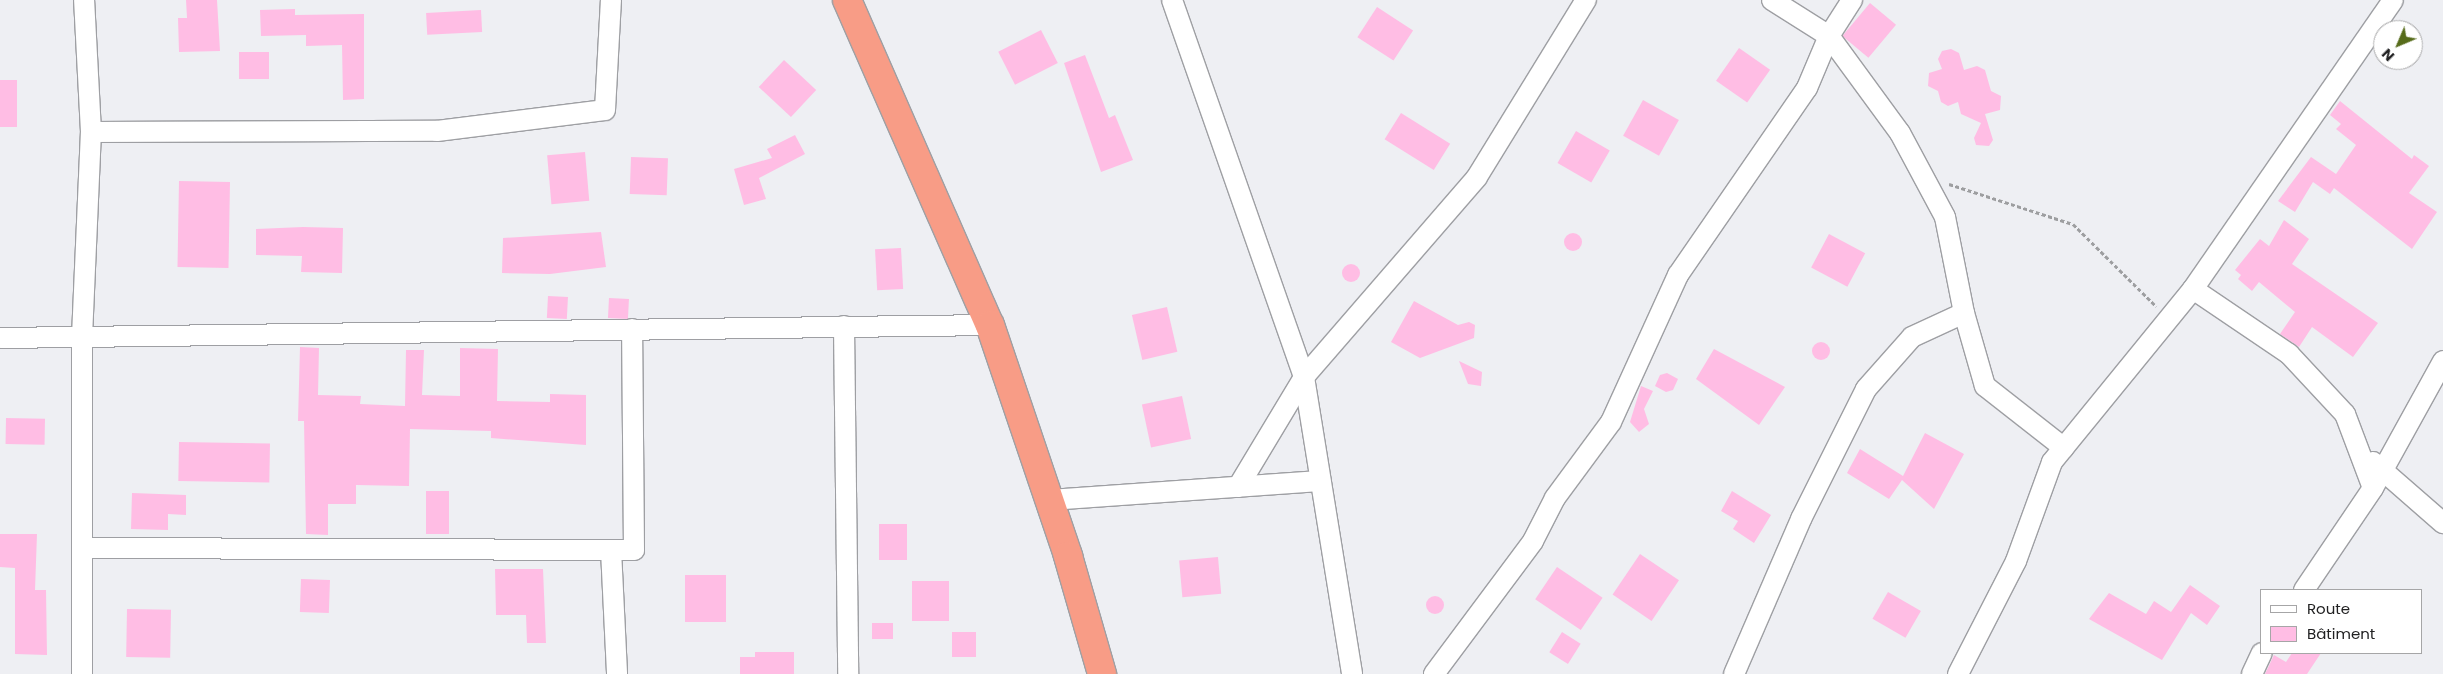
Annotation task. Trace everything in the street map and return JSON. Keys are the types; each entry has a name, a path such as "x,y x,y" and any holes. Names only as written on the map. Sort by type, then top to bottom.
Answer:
{"highway":[{"path":"847,0 990,325 1049,500 1102,674"}],"street":[{"path":"82,674 82,338 91,132 84,0"},
{"path":"91,132 437,131 605,110 611,0"},
{"path":"1172,0 1304,377 1352,674"},
{"path":"1238,487 1304,377 1477,177 1586,0"},
{"path":"1772,0 1829,36 1900,133 1945,217 1964,313 1985,386 2064,448"},
{"path":"1434,674 1533,541 1555,498 1611,422 1678,275 1808,88 1829,36 1852,0"},
{"path":"1958,674 2016,561 2052,462 2193,289 2394,0"},
{"path":"2193,289 2289,354 2345,414 2373,488"},
{"path":"1734,674 1801,519 1866,389 1912,337 1964,313"},
{"path":"0,338 990,325"},
{"path":"844,326 848,674"},
{"path":"82,548 634,550 632,329"},
{"path":"2305,589 2373,488 2443,361"},
{"path":"2358,449 2443,523"},
{"path":"1049,500 1320,481"},
{"path":"611,550 617,674"},
{"path":"2252,674 2262,654"}],"path":[{"path":"1922,175 2073,224 2168,319"}],"building":[{"path":"186,0 217,0 220,51 179,52 178,18 187,18"},
{"path":"1870,3 1896,25 1868,58 1842,36"},
{"path":"1377,7 1413,30 1393,61 1357,37"},
{"path":"295,9 295,15 364,14 364,99 343,100 342,45 306,46 306,35 261,36 260,10"},
{"path":"481,10 482,32 427,35 426,13"},
{"path":"1041,30 1058,63 1015,85 998,52"},
{"path":"1739,48 1770,70 1747,103 1716,81"},
{"path":"1951,49 1959,53 1964,70 1977,66 1985,70 1991,91 2001,96 2000,110 1985,114 1993,140 1989,146 1976,145 1974,138 1981,123 1961,114 1958,102 1948,106 1941,102 1938,91 1928,86 1929,73 1942,69 1938,59 1942,51"},
{"path":"239,52 269,52 269,79 239,79"},
{"path":"1085,55 1109,118 1115,115 1133,160 1101,172 1064,63"},
{"path":"784,60 816,90 791,117 759,87"},
{"path":"0,80 17,80 17,127 0,127"},
{"path":"1643,100 1679,120 1659,156 1623,136"},
{"path":"2340,101 2412,159 2414,155 2429,166 2409,193 2437,212 2412,249 2334,188 2330,194 2313,182 2295,212 2278,201 2311,157 2336,174 2356,145 2336,129 2341,124 2330,115"},
{"path":"1401,113 1450,144 1434,170 1385,139"},
{"path":"1576,131 1610,150 1591,183 1558,163"},
{"path":"795,135 805,154 759,178 766,199 744,205 734,169 772,158 767,149"},
{"path":"585,152 589,201 551,204 547,155"},
{"path":"631,157 668,158 667,195 630,194"},
{"path":"179,181 230,182 228,268 177,267"},
{"path":"2284,220 2309,239 2292,264 2378,323 2353,357 2312,327 2299,347 2280,334 2295,312 2259,282 2252,291 2238,279 2241,275 2235,270 2260,239 2269,246"},
{"path":"343,228 342,273 301,272 302,256 256,255 256,229"},
{"path":"601,232 606,267 550,274 502,273 503,238"},
{"path":"1573,233 1579,236 1582,242 1579,248 1573,251 1567,248 1564,242 1567,236"},
{"path":"1829,234 1865,253 1847,287 1811,268"},
{"path":"901,248 903,289 877,290 875,249"},
{"path":"1351,264 1357,267 1360,273 1357,279 1351,282 1345,279 1342,273 1345,267"},
{"path":"548,296 568,297 567,319 547,318"},
{"path":"609,298 629,299 628,319 608,318"},
{"path":"1414,301 1458,325 1469,322 1475,325 1474,338 1420,358 1391,342"},
{"path":"1167,307 1177,352 1142,360 1132,315"},
{"path":"1821,342 1827,345 1830,351 1827,357 1821,360 1815,357 1812,351 1815,345"},
{"path":"300,347 319,348 318,395 361,396 360,404 405,406 406,350 424,350 422,395 460,396 460,348 498,349 497,401 550,402 550,394 586,395 586,445 491,438 491,431 410,429 409,486 356,485 356,504 328,504 328,535 306,534 304,421 298,421"},
{"path":"1714,349 1785,387 1759,425 1696,379"},
{"path":"1459,361 1482,372 1481,386 1468,384"},
{"path":"1667,373 1678,379 1673,390 1666,392 1655,386 1660,375"},
{"path":"1641,386 1653,391 1644,409 1649,424 1639,432 1630,422"},
{"path":"1182,396 1191,439 1151,448 1142,405"},
{"path":"6,418 45,419 45,445 6,444"},
{"path":"1925,433 1964,454 1934,509 1902,480 1889,499 1847,473 1860,449 1903,476"},
{"path":"179,442 270,444 269,483 178,481"},
{"path":"426,491 449,491 449,534 426,534"},
{"path":"1732,491 1771,515 1754,543 1733,529 1738,521 1721,511"},
{"path":"132,493 186,495 186,515 168,514 168,530 131,529"},
{"path":"879,524 907,524 907,560 879,560"},
{"path":"0,534 37,534 35,590 46,590 47,655 15,654 15,568 0,567"},
{"path":"1640,554 1679,580 1652,621 1613,595"},
{"path":"1218,557 1221,594 1182,597 1179,560"},
{"path":"1557,567 1603,598 1581,630 1535,599"},
{"path":"495,569 543,569 546,643 527,643 526,615 496,615"},
{"path":"685,575 726,575 726,622 685,622"},
{"path":"301,579 330,580 329,613 300,612"},
{"path":"912,581 949,581 949,621 912,621"},
{"path":"2190,585 2220,606 2207,625 2191,613 2162,660 2089,619 2109,593 2146,614 2154,601 2171,612"},
{"path":"1888,592 1921,611 1905,638 1872,619"},
{"path":"1435,596 1441,599 1444,605 1441,611 1435,614 1429,611 1426,605 1429,599"},
{"path":"127,609 171,610 170,658 126,657"},
{"path":"872,623 893,623 893,639 872,639"},
{"path":"952,632 976,632 976,657 952,657"},
{"path":"1562,632 1581,644 1568,664 1549,652"},
{"path":"755,652 794,652 794,674 740,674 740,657 755,657"},
{"path":"2291,654 2320,654 2307,674 2265,674 2274,655 2286,662"}]}
